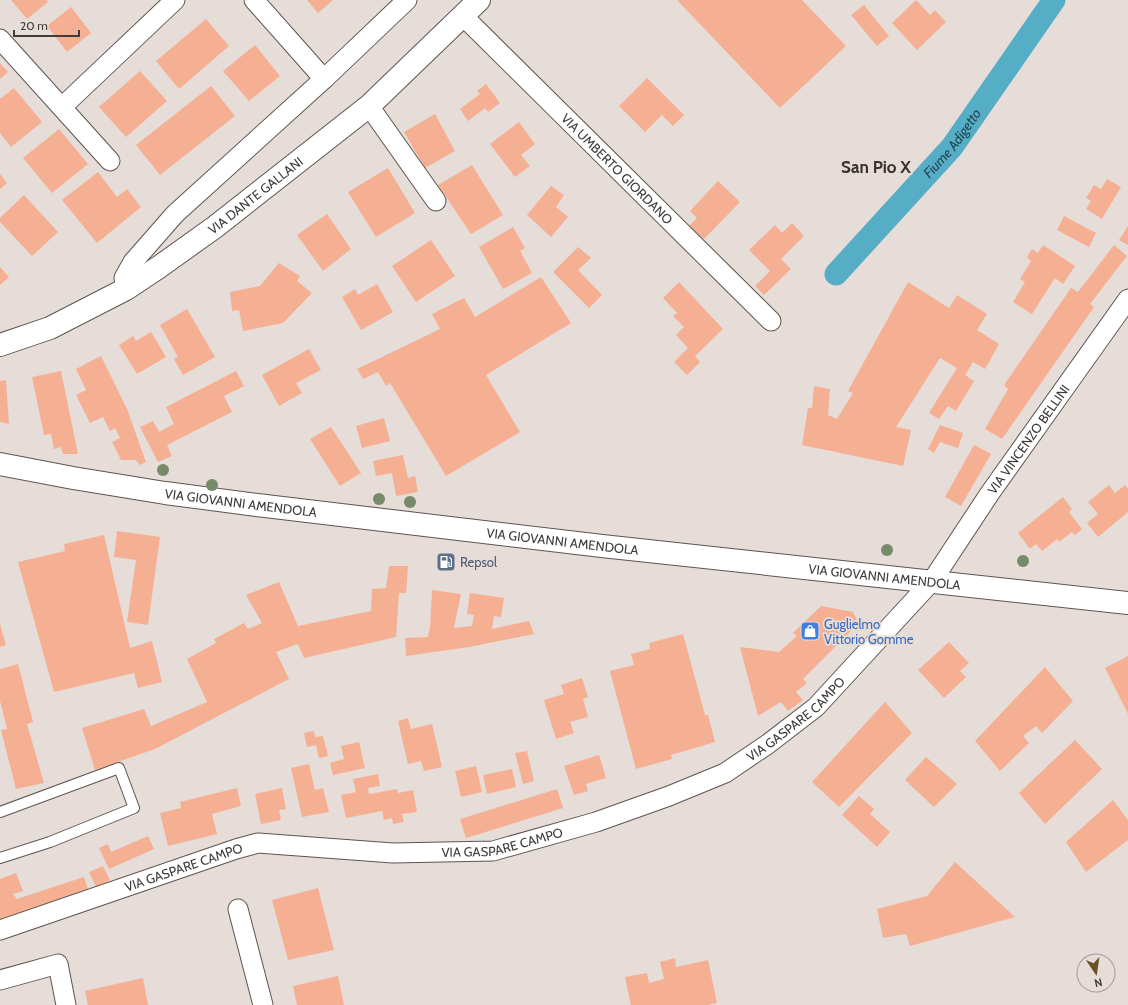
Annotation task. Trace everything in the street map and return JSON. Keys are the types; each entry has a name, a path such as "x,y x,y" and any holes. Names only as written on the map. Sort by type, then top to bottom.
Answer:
{"main road":[{"name":"VIA DANTE GALLANI","path":"0,345 50,328 126,289 215,227 368,106 479,0"},
{"name":"VIA GIOVANNI AMENDOLA","path":"0,464 165,493 602,546 1128,603"}],"street":[{"path":"62,107 175,0"},
{"path":"254,0 324,79"},
{"path":"126,289 124,278 133,262 175,214 324,79 407,0"},
{"name":"VIA UMBERTO GIORDANO","path":"463,16 771,321"},
{"path":"0,39 110,161"},
{"path":"368,106 436,200"},
{"name":"VIA VINCENZO BELLINI","path":"932,581 990,493 1128,299"},
{"name":"VIA GASPARE CAMPO","path":"0,930 236,849 258,844 393,853 493,851 596,822 669,796 725,773 768,744 816,707 932,581"},
{"path":"238,909 263,1005"},
{"path":"0,980 58,964 66,1005"}],"lane":[{"path":"0,812 119,768 134,808 50,842 0,858"}],"building":[{"path":"11,0 46,0 48,2 27,19"},
{"path":"307,0 333,0 318,13"},
{"path":"677,0 802,0 846,46 780,108"},
{"path":"916,0 930,15 935,10 946,22 917,50 892,23"},
{"path":"864,5 889,36 877,46 851,15"},
{"path":"71,7 91,33 67,52 47,26"},
{"path":"206,19 229,46 179,89 156,61"},
{"path":"255,45 280,76 249,101 223,71"},
{"path":"0,63 8,72 0,79"},
{"path":"140,71 167,101 126,137 99,107"},
{"path":"647,78 684,115 673,126 662,115 645,132 619,106"},
{"path":"486,84 500,103 488,112 485,108 468,121 460,109 480,94 477,91"},
{"path":"211,86 235,116 160,175 136,145"},
{"path":"14,88 42,122 11,147 0,133 0,99"},
{"path":"435,114 455,151 425,168 404,132"},
{"path":"519,122 535,144 521,155 530,166 515,177 490,144"},
{"path":"59,129 88,164 52,193 23,158"},
{"path":"472,165 503,215 471,234 438,185"},
{"path":"388,168 415,213 376,237 348,192"},
{"path":"98,172 117,197 127,189 141,207 97,243 62,200"},
{"path":"0,174 7,183 0,189"},
{"path":"1107,179 1121,187 1102,219 1086,209 1091,201 1086,198 1094,185 1101,189"},
{"path":"718,181 740,202 704,239 689,226 697,218 690,211"},
{"path":"551,186 564,195 556,207 568,217 551,237 527,215"},
{"path":"24,195 58,232 32,256 0,222 0,218"},
{"path":"327,214 351,249 323,271 297,235"},
{"path":"1064,216 1096,233 1089,247 1057,230"},
{"path":"792,223 804,236 781,259 791,269 764,295 755,286 770,271 749,250 775,225 782,233"},
{"path":"1128,226 1128,245 1119,240"},
{"path":"513,227 525,248 520,251 532,273 503,289 479,247"},
{"path":"431,240 455,276 416,302 392,266"},
{"path":"1043,245 1075,266 1063,284 1055,278 1032,314 1013,302 1025,282 1020,279 1031,261 1027,257 1032,249 1038,253"},
{"path":"1114,245 1127,256 1090,304 1094,307 1002,439 985,429 1008,389 1004,385 1071,288 1078,292"},
{"path":"578,247 591,258 578,270 602,295 589,308 553,272"},
{"path":"279,263 300,276 297,281 312,293 283,323 243,331 239,310 232,311 230,292 260,286"},
{"path":"0,267 9,277 0,285"},
{"path":"541,277 571,323 486,375 520,432 446,476 390,383 386,386 378,372 363,379 357,369 440,329 432,314 464,298 475,317"},
{"path":"679,282 723,329 695,356 700,362 687,375 674,362 688,348 676,335 684,327 673,316 677,313 663,298"},
{"path":"908,282 949,308 957,295 987,314 977,330 999,344 985,369 973,362 965,375 974,381 956,411 948,406 939,419 929,413 957,368 940,358 896,427 911,430 903,466 802,445 808,408 812,408 814,386 830,389 828,415 837,419 853,393 848,391"},
{"path":"377,284 393,312 361,330 342,297 355,289 358,295"},
{"path":"187,309 215,357 183,375 174,359 178,357 160,325"},
{"path":"151,332 166,357 137,374 119,345 133,336 136,341"},
{"path":"309,349 321,370 296,383 302,393 279,406 262,375"},
{"path":"101,356 127,409 146,462 140,465 136,460 121,460 112,442 120,438 115,428 110,431 103,417 90,423 76,395 86,390 76,369"},
{"path":"61,371 78,454 63,454 61,447 54,449 51,434 44,435 32,377"},
{"path":"236,371 244,386 224,396 232,412 167,445 172,456 158,462 140,427 153,421 159,432 174,424 166,407"},
{"path":"6,380 9,424 0,422 0,381"},
{"path":"384,418 390,441 362,448 356,426"},
{"path":"940,425 963,433 958,448 940,442 934,453 928,449"},
{"path":"331,427 361,473 340,486 310,439"},
{"path":"974,445 991,454 961,506 945,497"},
{"path":"403,455 408,478 415,476 418,492 396,496 392,473 376,476 373,461"},
{"path":"1109,485 1115,493 1125,485 1128,488 1128,512 1098,537 1087,523 1098,514 1088,502"},
{"path":"1063,497 1072,509 1069,512 1082,529 1075,535 1072,532 1059,542 1057,539 1042,551 1036,544 1030,549 1018,533"},
{"path":"117,531 160,537 148,625 127,622 136,560 114,557"},
{"path":"104,535 130,648 152,641 162,682 138,688 134,673 54,692 18,562 65,551 64,544"},
{"path":"389,566 408,566 406,593 399,593 396,637 304,658 298,644 276,652 289,679 155,749 95,770 82,728 144,709 151,726 207,702 187,659 216,643 214,639 244,623 248,629 262,623 246,595 279,582 298,626 371,611 372,589 386,588"},
{"path":"432,590 461,594 454,628 472,626 474,615 467,614 470,593 504,598 501,617 494,616 492,629 529,621 534,634 469,647 406,656 405,638 428,637"},
{"path":"821,606 853,612 857,621 856,626 803,679 807,683 796,692 803,700 788,711 781,702 758,716 740,647 779,652 797,636 793,633"},
{"path":"0,624 6,645 0,647"},
{"path":"683,634 705,715 708,715 715,742 671,755 672,759 636,769 610,671 634,665 631,654 650,649 649,643"},
{"path":"949,642 969,663 960,671 966,677 944,698 918,670"},
{"path":"1128,656 1128,714 1105,668"},
{"path":"18,664 33,722 27,724 44,783 16,789 1,730 7,729 0,701 0,669"},
{"path":"1045,667 1073,701 1042,733 1036,726 1023,736 1029,743 1000,771 975,741"},
{"path":"582,678 588,697 583,699 588,717 570,722 574,733 556,739 544,700 564,694 561,685"},
{"path":"885,702 912,733 839,807 812,782"},
{"path":"408,718 411,729 432,724 442,767 424,771 421,761 408,764 398,721"},
{"path":"314,731 315,737 323,736 328,756 319,758 316,745 307,747 304,733"},
{"path":"1075,740 1102,769 1045,824 1019,793"},
{"path":"359,742 365,768 333,775 330,763 344,759 341,746"},
{"path":"527,751 534,781 523,784 515,753"},
{"path":"599,755 606,778 586,784 588,791 574,795 564,766"},
{"path":"926,757 957,784 934,807 905,780"},
{"path":"309,764 315,790 323,788 329,812 302,817 291,768"},
{"path":"476,766 482,792 461,797 455,771"},
{"path":"512,769 516,787 487,794 483,775"},
{"path":"378,774 380,786 368,788 369,794 397,789 398,793 413,790 417,812 402,814 404,822 393,824 392,818 384,820 382,811 346,818 341,795 356,792 353,779"},
{"path":"237,788 241,806 212,814 217,834 168,846 160,813 181,808 180,802"},
{"path":"282,788 286,809 279,810 281,820 261,824 255,794"},
{"path":"557,789 563,808 466,838 460,819"},
{"path":"859,796 874,809 870,814 890,832 877,847 842,815"},
{"path":"1113,800 1128,820 1128,840 1086,872 1066,842"},
{"path":"148,836 154,849 109,869 99,848 108,844 111,852"},
{"path":"955,862 1015,917 910,946 906,934 883,938 877,909 927,896"},
{"path":"103,866 110,880 96,887 89,872"},
{"path":"16,873 23,891 13,894 17,899 84,877 88,889 0,923 0,879"},
{"path":"318,888 334,950 288,960 272,900"},
{"path":"675,958 676,967 708,960 717,1003 708,1005 631,1005 625,977 647,973 649,983 664,979 660,962"},
{"path":"338,976 344,1005 297,1005 293,986"},
{"path":"143,978 148,1005 88,1005 85,991"}],"waterway":[{"name":"Fiume Adigetto","path":"836,274 952,147 1054,0"}],"place":[{"name":"Repsol","path":"446,562"},
{"name":"Guglielmo Vittorio Gomme","path":"810,631"}],"district":[{"name":"San Pio X","path":"876,167"}]}
